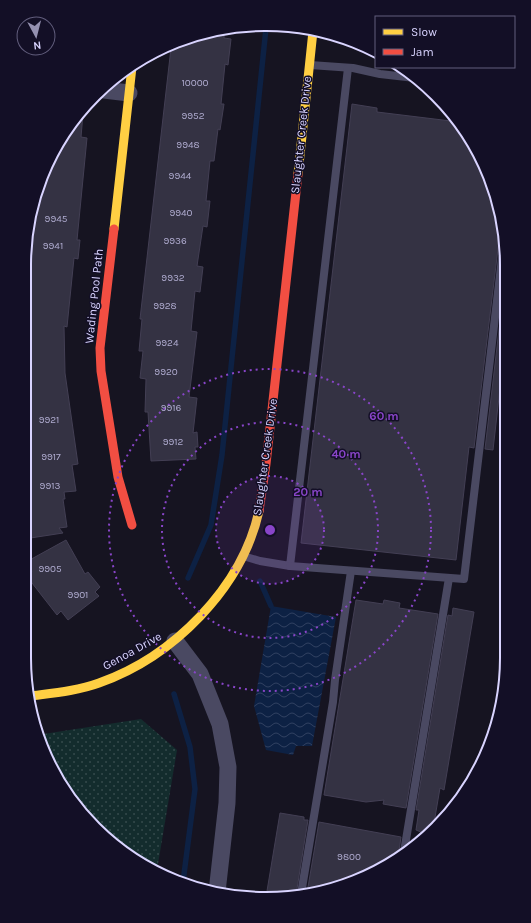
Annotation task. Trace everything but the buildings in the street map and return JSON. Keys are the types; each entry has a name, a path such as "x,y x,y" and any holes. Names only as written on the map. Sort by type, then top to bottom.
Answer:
{"street":[{"name":"Slaughter Creek Drive","path":"175,641 200,617 231,577 248,544 260,504 266,464 312,36"},
{"name":"Wading Pool Path","path":"131,74 100,348 101,371 118,477 132,525"},
{"path":"109,91 129,93"},
{"path":"175,641 200,674 220,724 228,767 227,803 218,887"},
{"name":"Genoa Drive","path":"34,695 76,689 99,683 149,658 175,641"}],"lane":[{"path":"309,65 348,68 405,77"},
{"path":"290,566 348,68"},
{"path":"242,556 260,561 290,566 464,579 500,275"},
{"path":"302,889 333,702 351,570"},
{"path":"405,846 449,578"}],"green space":[{"path":"141,719 177,750 158,866 123,844 89,812 62,775 43,734"}],"water":[{"path":"271,606 336,617 312,746 296,746 293,755 266,750 254,706"}],"waterway":[{"path":"188,578 211,525 222,455 266,31"},
{"path":"260,581 271,606"},
{"path":"174,694 190,747 195,789 184,877"}],"traffic: slow":[{"path":"298,174 312,36"},
{"path":"114,229 131,73"},
{"path":"34,695 74,690 99,683 126,671 153,656 178,637 200,616 220,592 237,567 250,539 259,511"}],"traffic: jam":[{"path":"259,511 266,464 298,174"},
{"path":"114,229 100,348 101,371 118,477 132,525"}]}
